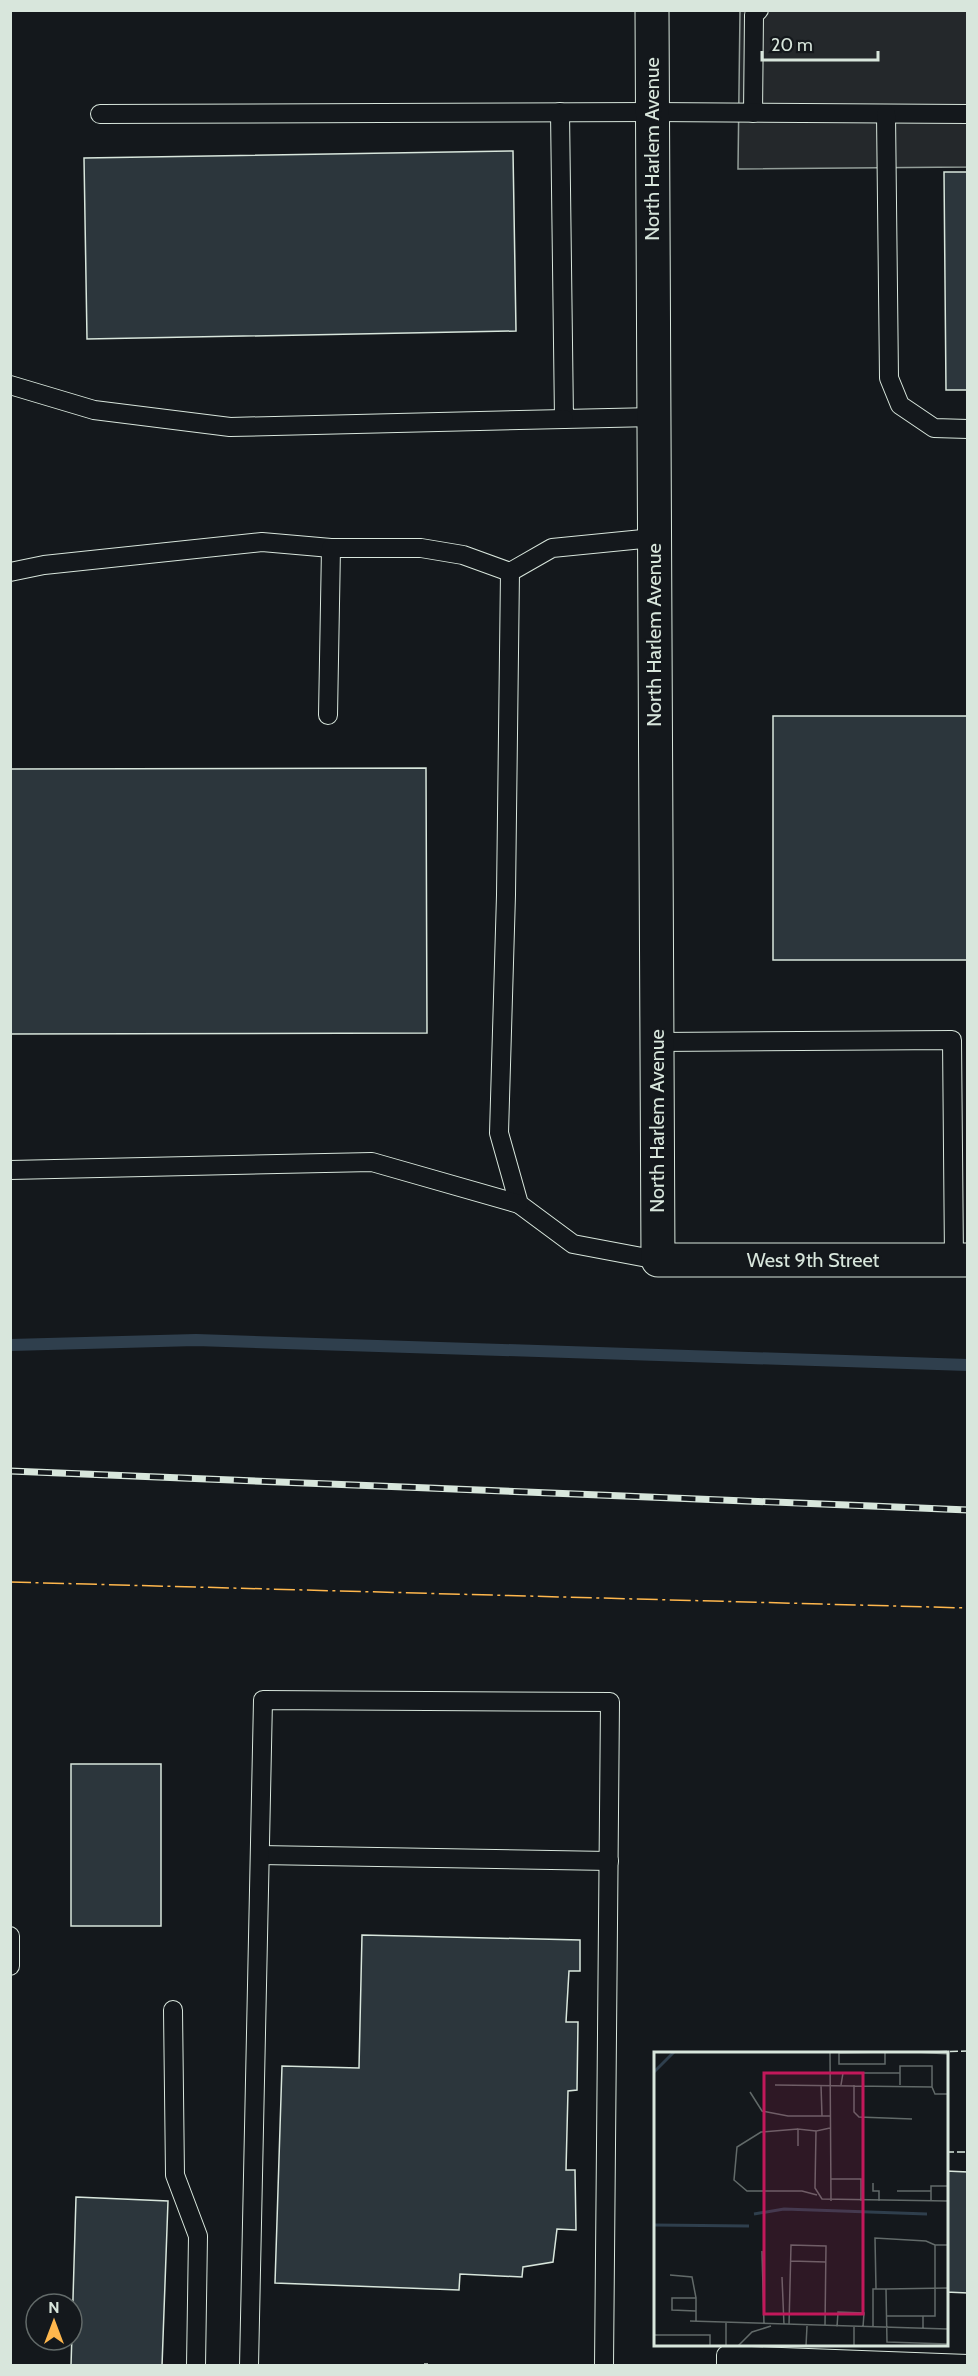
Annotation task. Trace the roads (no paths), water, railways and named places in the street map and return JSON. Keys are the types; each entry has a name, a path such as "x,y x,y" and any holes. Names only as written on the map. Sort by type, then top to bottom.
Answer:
{"street":[{"name":"North Harlem Avenue","path":"652,10 658,1260"},
{"name":"West 9th Street","path":"658,1260 961,1260"}],"lane":[{"path":"753,113 754,15 759,10"},
{"path":"560,112 564,419"},
{"path":"100,114 560,112 968,114"},
{"path":"886,114 889,378 900,405 934,428 968,429"},
{"path":"10,386 94,410 230,427 654,417"},
{"path":"10,572 44,565 262,542 331,548 422,548 463,555 510,572 552,548 653,538"},
{"path":"328,715 331,548"},
{"path":"510,572 506,895 499,1133 519,1204"},
{"path":"657,1042 952,1040 961,1260"},
{"path":"10,1170 372,1162 519,1204 573,1244 658,1260"},
{"path":"249,2366 263,1700 610,1702 604,2366"},
{"path":"260,1855 609,1861"},
{"path":"10,1936 10,1966"},
{"path":"173,2010 175,2175 198,2236 196,2366"},
{"path":"726,2366 726,2355 968,2364"}],"waterway":[{"path":"10,1345 196,1340 968,1365"}],"railway":[{"path":"10,1471 968,1510"}]}
